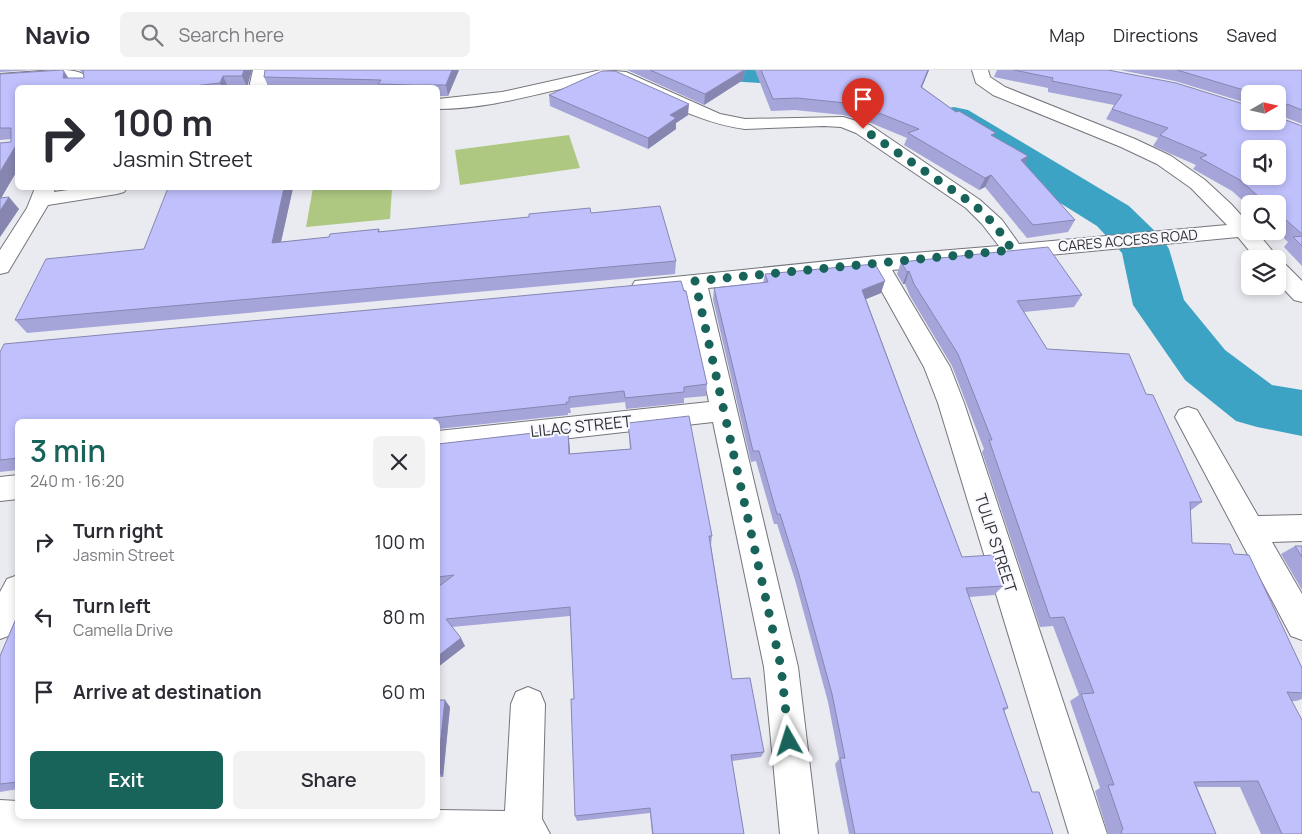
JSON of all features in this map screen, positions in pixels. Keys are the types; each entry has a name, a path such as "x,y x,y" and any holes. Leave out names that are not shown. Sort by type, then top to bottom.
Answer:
{"street":[{"path":"258,85 261,70"},
{"path":"980,70 982,79 998,91 1128,143 1164,160 1198,184 1241,227"},
{"path":"0,79 70,74 82,78 81,85"},
{"path":"440,104 504,98 607,74 620,76 714,118 731,122 843,122 863,129 973,204 993,222 1012,250"},
{"path":"0,267 43,194 93,190"},
{"name":"CARES ACCESS ROAD","path":"621,288 1159,236 1241,230"},
{"path":"1252,240 1261,250"},
{"name":"TULIP STREET","path":"877,263 937,367 952,403 1088,834"},
{"path":"1286,278 1302,294"},
{"path":"695,281 781,667 799,834"},
{"name":"LILAC STREET","path":"440,442 725,410"},
{"path":"1188,417 1302,625"},
{"path":"0,489 15,487"},
{"path":"1249,529 1302,528"},
{"path":"0,624 15,595"},
{"path":"0,819 232,831 526,833 528,704"}],"green space":[{"path":"569,135 580,168 460,185 455,150"},
{"path":"313,190 392,190 390,219 306,227"}],"building":[{"path":"62,70 64,71 63,78 84,78 83,70 244,70 242,76 223,76 220,83 202,85 15,85 15,147 0,172 0,143 11,142 11,128 0,128 0,74"},
{"path":"265,70 452,70 446,85 412,85 378,84 381,80 264,77"},
{"path":"650,70 744,70 705,94"},
{"path":"761,70 928,70 921,87 956,112 959,111 996,133 991,135 1028,156 1021,160 1075,220 1033,225 991,175 985,178 908,133 919,129 874,111 846,103 797,98 773,99"},
{"path":"1014,70 1108,70 1176,83 1241,103 1241,130 1286,130 1286,120 1302,126 1302,234 1286,220 1286,195 1257,195 1246,185 1286,185 1286,140 1241,140 1241,181 1200,158 1207,155 1160,135 1168,128 1112,109 1122,95 1052,81 1053,78"},
{"path":"1177,70 1302,70 1302,110 1287,104 1286,106 1286,85 1241,85 1241,89"},
{"path":"602,71 615,71 689,104 670,115 676,118 648,138 549,95"},
{"path":"167,190 284,190 272,243 329,237 330,234 379,229 378,232 529,217 529,214 590,208 591,213 660,206 676,261 15,320 46,259 144,249"},
{"path":"9,197 0,211 0,198"},
{"path":"1302,236 1302,246 1293,237"},
{"path":"1048,247 1082,295 1017,301 1047,349 1129,354 1146,394 1153,395 1202,502 1190,502 1192,543 1230,544 1234,554 1249,555 1302,668 1302,693 1287,692 1302,720 1302,834 1282,834 1258,781 1194,782 1216,834 1122,834 1121,832 1123,829 1108,785 1114,785 1081,694 1094,693 1064,617 1050,618 989,440 992,440 958,354 914,284 909,271 907,272 901,262"},
{"path":"875,264 885,281 862,290 962,557 993,555 1003,586 966,588 1008,708 1003,708 1032,792 1039,792 1053,834 855,834 840,758 845,758 832,694 780,514 777,514 759,451 753,451 714,288 768,282 765,274"},
{"path":"681,281 684,291 686,291 707,384 684,387 684,392 625,398 624,391 569,397 569,402 566,402 567,404 433,419 15,419 15,458 0,460 0,352 4,344"},
{"path":"689,416 712,536 709,536 732,679 750,678 764,752 731,755 744,834 653,834 650,808 575,816 571,699 574,699 570,607 446,619 461,638 440,654 440,586 454,575 440,577 440,444 568,429 569,454 631,449 628,423"},
{"path":"1295,546 1302,546 1302,557"},
{"path":"15,621 15,782 0,784 0,656"},
{"path":"440,700 445,700 440,747"}],"waterway":[{"path":"728,70 840,77"},
{"path":"954,119 1113,216 1145,249 1159,305 1205,365 1257,405 1302,413"}],"route":[{"path":"789,741 781,667 695,281 1012,250 987,215 863,129"}]}
